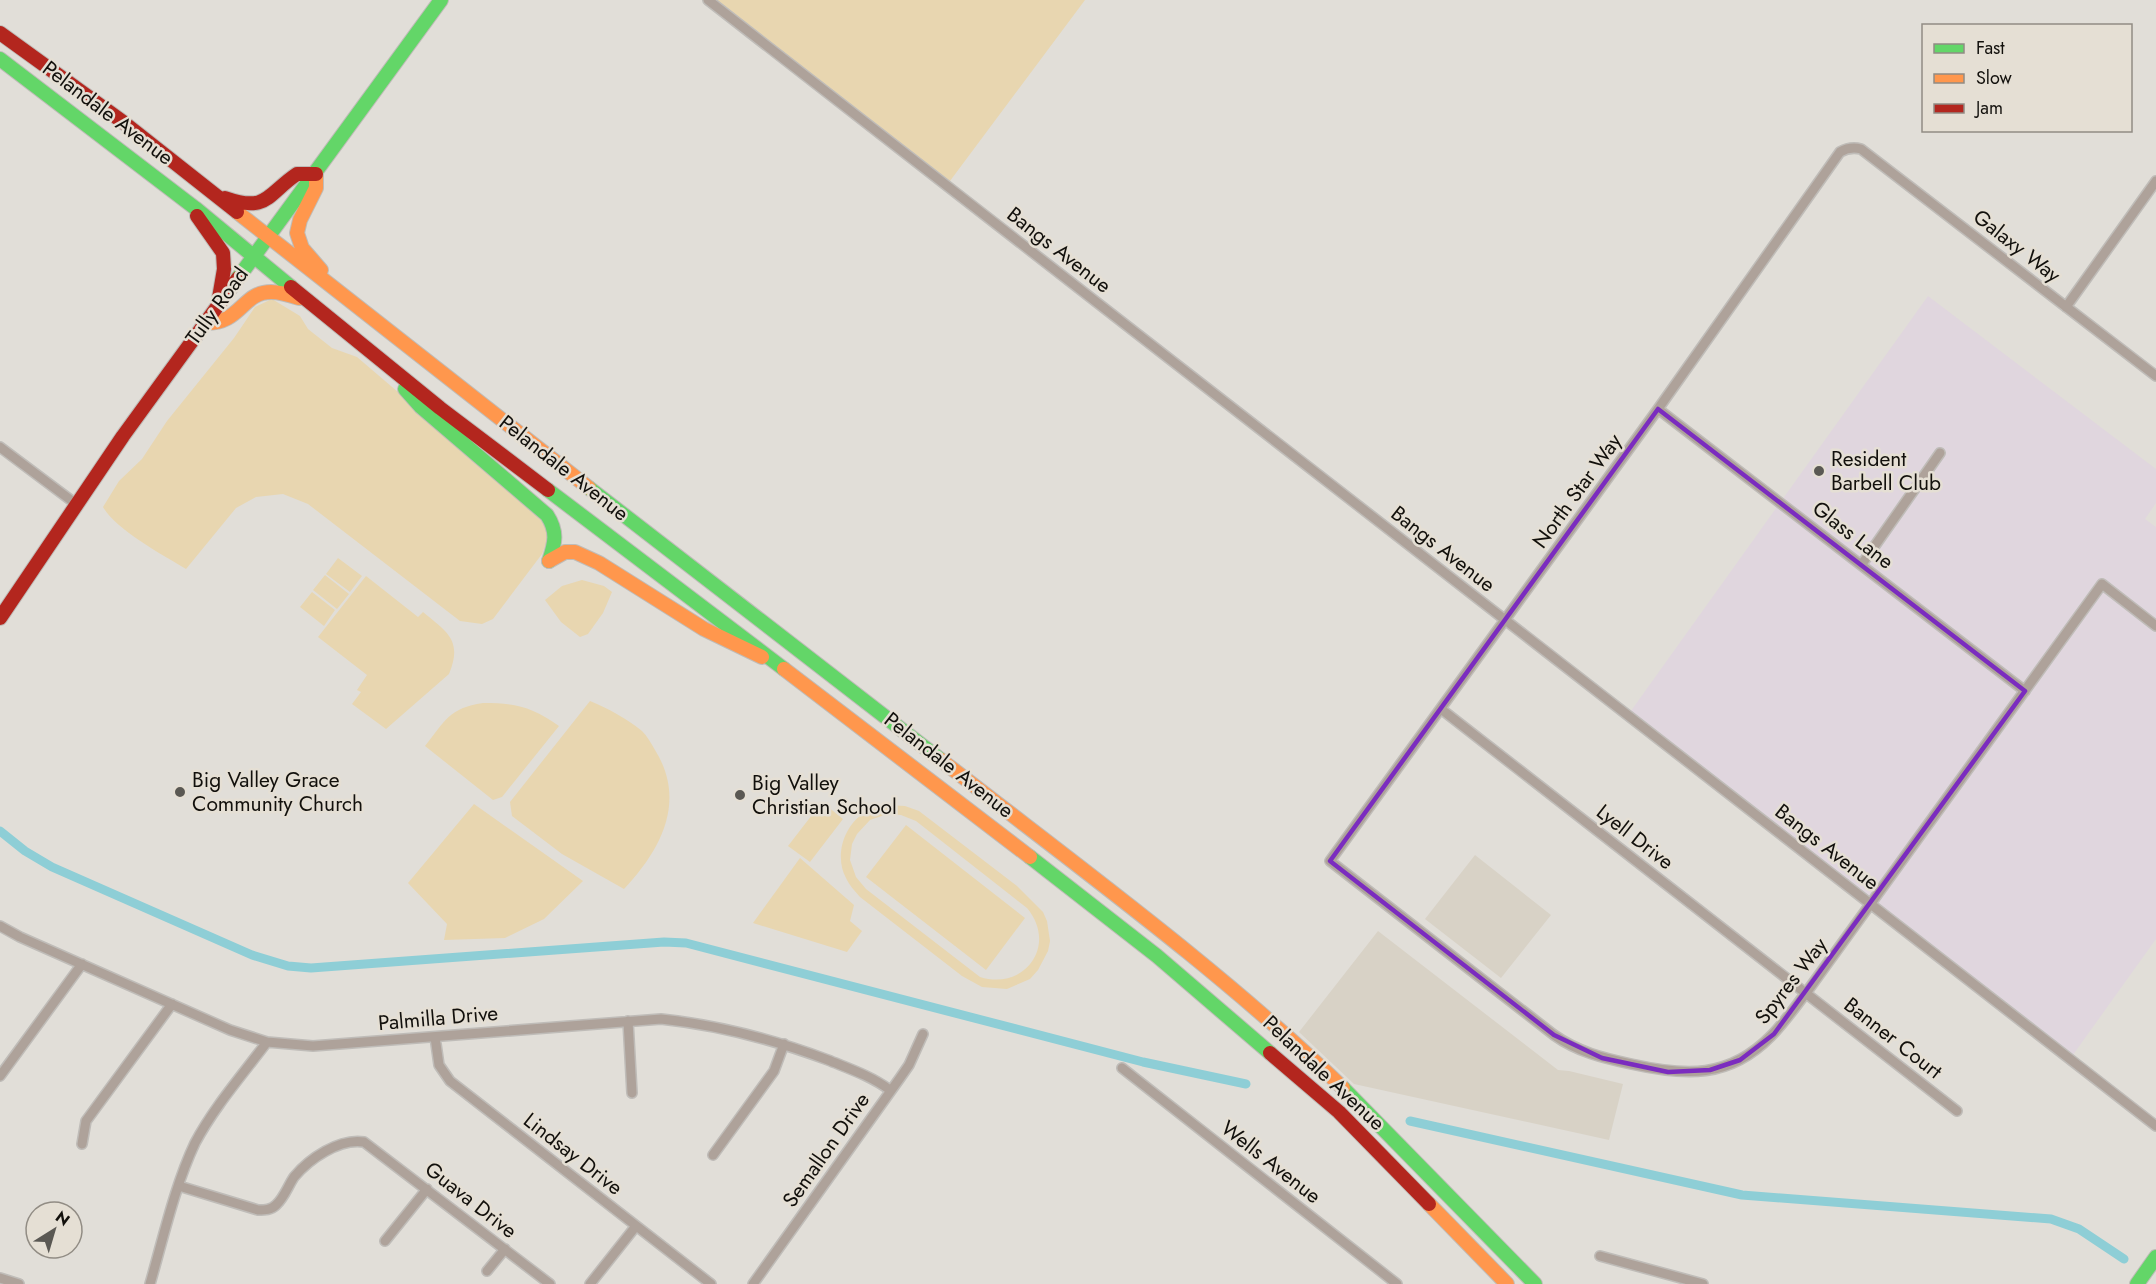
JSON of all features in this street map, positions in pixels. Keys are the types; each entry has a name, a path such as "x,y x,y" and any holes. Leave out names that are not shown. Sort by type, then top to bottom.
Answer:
{"main road":[{"name":"Tully Road","path":"0,618 76,504 252,257 316,174 441,0"},
{"name":"Pelandale Avenue","path":"0,33 123,122 1171,938 1237,993 1352,1096 1535,1284"},
{"name":"Pelandale Avenue","path":"0,59 195,208 379,360 779,664 1141,944 1215,1004 1339,1112 1508,1284"},
{"name":"Pelandale Avenue","path":"214,194 247,204 259,203 268,200 299,173 316,174 316,189 296,233 302,249 322,271 329,284"},
{"name":"Pelandale Avenue","path":"195,208 198,220 221,248 224,259 218,301 205,323 217,325 224,322 265,292 275,292 306,300"},
{"path":"379,360 421,407 547,515 558,535 549,561 565,552 575,552 599,564 704,629 779,664"},
{"path":"2137,1284 2156,1257"}],"street":[{"name":"Bangs Avenue","path":"708,0 2156,1126"},
{"name":"North Star Way","path":"1330,861 1658,409 1840,152 1855,147"},
{"name":"Galaxy Way","path":"1855,147 1898,177 2156,376"},
{"path":"2066,307 2156,181"},
{"name":"Glass Lane","path":"1658,409 2025,691"},
{"path":"0,447 76,504"},
{"path":"1862,564 1940,453"},
{"name":"Spyres Way","path":"1330,861 1554,1035 1572,1046 1591,1055 1679,1073 1721,1068 1749,1054 1766,1041 1806,993 1872,905 2102,584 2156,626"},
{"name":"Lyell Drive","path":"1441,709 1806,993"},
{"name":"Palmilla Drive","path":"0,926 230,1030 267,1041 313,1046 661,1019 784,1044 864,1073 890,1090"},
{"path":"0,1076 82,964"},
{"name":"Banner Court","path":"1806,993 1957,1111"},
{"path":"82,1144 86,1121 172,1004"},
{"path":"628,1021 632,1093"},
{"name":"Semallon Drive","path":"753,1284 909,1065 923,1034"},
{"name":"Lindsay Drive","path":"435,1037 439,1065 450,1081 711,1284"},
{"path":"150,1284 186,1164 204,1128 267,1041"},
{"path":"713,1155 774,1071 784,1044"},
{"name":"Wells Avenue","path":"1122,1068 1397,1284"},
{"name":"Guava Drive","path":"179,1186 258,1210 271,1209 279,1202 295,1176 315,1158 338,1146 359,1141 370,1145 550,1284"},
{"path":"385,1241 427,1189"},
{"path":"590,1284 636,1226"},
{"path":"487,1271 505,1249"},
{"path":"1600,1256 1703,1284"},
{"path":"0,1278 19,1284"}],"highlighted area":[{"path":"1658,409 2025,691 1774,1034 1740,1060 1710,1070 1668,1072 1602,1058 1554,1035 1330,861"}],"shaded area":[{"path":"705,0 1085,0 947,185"},
{"path":"1928,296 2156,469 2156,503 2145,519 2156,527 2156,939 2070,1059 1628,715"},
{"path":"272,299 300,316 308,329 332,348 357,357 542,515 550,533 542,554 493,619 482,624 460,621 308,504 283,494 256,497 236,508 186,569 128,533 103,507 119,481 142,459 167,421 234,338 255,307"},
{"path":"338,558 362,576 350,592 326,574"},
{"path":"325,575 349,594 337,609 313,590"},
{"path":"366,576 418,617 423,612 445,631 453,645 453,662 449,674 386,729 352,704 361,692 357,690 367,675 318,637"},
{"path":"582,580 604,586 612,592 603,613 588,634 580,637 561,622 545,600 562,586"},
{"path":"312,592 335,610 324,626 300,607"},
{"path":"590,701 624,718 644,733 664,769 669,788 669,806 659,841 649,858 624,889 562,854 512,816 510,802"},
{"path":"483,703 523,707 559,726 502,797 493,800 425,746 455,712"},
{"path":"822,802 843,819 810,862 788,846"},
{"path":"474,804 583,881 544,919 505,938 444,940 447,924 408,883"},
{"path":"888,805 905,806 919,811 1017,886 1043,912 1050,941 1048,951 1038,970 1030,979 1007,989 982,987 962,976 854,890 847,881 843,869 841,851 843,841 858,817","holes":["887,814 901,815 916,821 1027,908 1036,922 1039,936 1038,950 1032,962 1023,971 1011,977 996,980 980,977 866,889 856,877 850,860 852,844 857,834 870,820"]},
{"path":"906,825 1025,918 986,970 866,877"},
{"path":"1475,855 1551,915 1501,978 1425,919"},
{"path":"800,858 854,905 850,921 862,931 847,952 753,923"},
{"path":"1378,931 1558,1070 1623,1084 1609,1140 1354,1084 1299,1032"}],"waterway":[{"path":"0,831 25,851 52,867 252,955 288,966 311,968 664,942 686,943 1143,1062 1246,1084"},
{"path":"1410,1121 1742,1195 2051,1219 2079,1229 2124,1259"}],"traffic: fast":[{"path":"238,278 441,0"},
{"path":"0,59 195,208 291,287"},
{"path":"405,389 421,407 547,515 554,532 553,549 549,561"},
{"path":"589,488 941,760"},
{"path":"548,490 784,669"},
{"path":"1030,857 1157,956 1270,1053"},
{"path":"1343,1088 1535,1284"},
{"path":"2137,1284 2156,1257"}],"traffic: slow":[{"path":"316,174 316,188 300,220 297,233 302,248 321,270"},
{"path":"237,212 589,488"},
{"path":"205,323 226,319 261,293 271,292 299,298"},
{"path":"549,561 565,552 575,552 599,563 704,629 762,657"},
{"path":"784,669 1030,857"},
{"path":"941,760 1197,959 1343,1088"},
{"path":"1429,1204 1507,1284"}],"traffic: jam":[{"path":"0,33 123,122 237,212"},
{"path":"225,198 239,202 259,202 297,174 316,174"},
{"path":"197,216 223,253 224,269 219,298"},
{"path":"0,618 123,436 238,278"},
{"path":"291,287 440,408 548,490"},
{"path":"1270,1053 1339,1112 1429,1204"}],"place":[{"name":"Resident Barbell Club","path":"1819,471"},
{"name":"Big Valley Grace Community Church","path":"180,792"},
{"name":"Big Valley Christian School","path":"740,795"}]}
